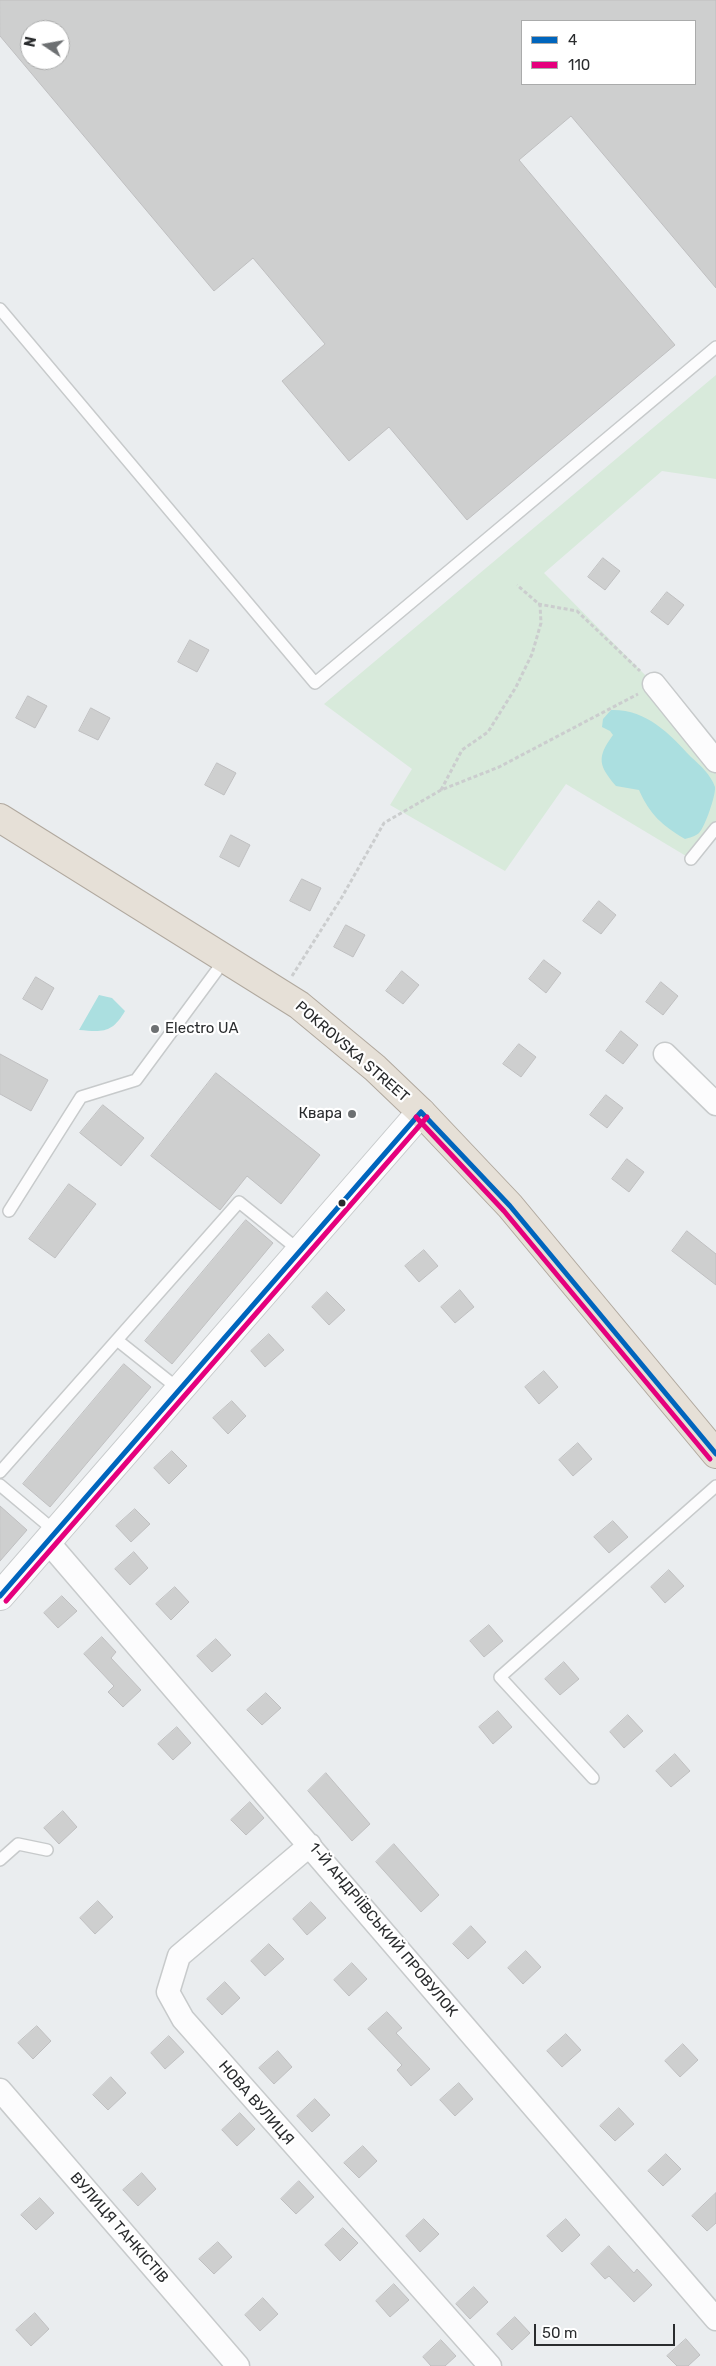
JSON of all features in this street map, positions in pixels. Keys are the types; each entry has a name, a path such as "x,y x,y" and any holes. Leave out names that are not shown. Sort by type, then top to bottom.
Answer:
{"highway":[{"name":"POKROVSKA STREET","path":"0,818 299,1005 375,1068 421,1112 510,1206 716,1454"}],"street":[{"path":"654,684 716,762"},
{"path":"665,1054 716,1104"},
{"path":"0,1596 421,1112"},
{"name":"1-Й АНДРІЇВСЬКИЙ ПРОВУЛОК","path":"52,1537 310,1845 716,2320"},
{"name":"НОВА ВУЛИЦЯ","path":"310,1845 179,1956 168,1992 182,2019 490,2366"},
{"name":"ВУЛИЦЯ ТАНКІСТІВ","path":"0,2090 238,2366"}],"lane":[{"path":"0,309 315,682 716,347"},
{"path":"691,859 716,828"},
{"path":"9,1211 81,1097 136,1080 226,958"},
{"path":"0,1472 239,1202 301,1252"},
{"path":"117,1340 180,1390"},
{"path":"0,1485 52,1537"},
{"path":"593,1778 500,1677 716,1486"},
{"path":"0,1860 18,1844 47,1850"}],"path":[{"path":"280,993 342,897 384,823 441,790 499,767 534,750 654,684 577,611 538,604 518,585"},
{"path":"441,790 462,750 488,732 516,687 532,654 541,623 538,604"}],"green space":[{"path":"716,375 716,479 662,471 544,573 654,684 716,761 716,828 691,859 566,784 505,871 390,805 412,769 324,704"}],"water":[{"path":"611,710 635,714 656,724 674,739 708,774 715,787 715,791 707,818 698,834 685,839 677,834 652,813 639,790 616,786 606,773 603,767 602,756 613,735 602,727 603,719"},
{"path":"99,995 112,998 125,1011 116,1024 106,1030 79,1030"}],"building":[{"path":"0,0 716,0 716,288 571,116 519,160 675,345 467,520 389,427 349,461 282,381 325,344 253,258 214,291 29,70 70,70 70,20 20,20 20,60 0,36"},
{"path":"603,558 620,571 605,590 588,577"},
{"path":"667,592 684,605 668,625 651,612"},
{"path":"190,640 209,650 197,672 178,662"},
{"path":"28,696 47,706 35,728 16,718"},
{"path":"91,708 110,718 98,740 79,731"},
{"path":"217,763 236,773 224,795 205,785"},
{"path":"231,835 250,845 239,867 220,857"},
{"path":"302,879 321,888 310,911 290,901"},
{"path":"599,901 616,915 601,934 583,921"},
{"path":"346,925 365,935 353,957 334,947"},
{"path":"544,960 561,973 546,993 529,979"},
{"path":"402,971 419,985 403,1004 386,991"},
{"path":"36,977 54,988 42,1010 23,999"},
{"path":"661,982 678,996 663,1015 646,1002"},
{"path":"621,1031 638,1045 623,1064 606,1051"},
{"path":"519,1044 536,1057 521,1077 503,1064"},
{"path":"0,1054 48,1080 31,1111 0,1094"},
{"path":"216,1073 320,1155 281,1204 247,1176 220,1210 151,1156"},
{"path":"606,1095 623,1108 607,1128 590,1115"},
{"path":"103,1105 144,1138 121,1166 80,1133"},
{"path":"627,1159 644,1172 629,1192 612,1179"},
{"path":"69,1184 96,1204 55,1258 29,1239"},
{"path":"246,1220 273,1243 172,1364 145,1341"},
{"path":"687,1231 716,1254 716,1285 672,1251"},
{"path":"424,1250 438,1266 419,1282 405,1266"},
{"path":"460,1290 474,1307 455,1323 441,1307"},
{"path":"327,1292 345,1310 329,1325 312,1307"},
{"path":"269,1334 284,1350 265,1367 251,1351"},
{"path":"124,1364 151,1387 50,1507 23,1484"},
{"path":"544,1371 558,1387 539,1404 525,1387"},
{"path":"232,1401 246,1416 228,1434 213,1418"},
{"path":"578,1443 592,1459 573,1476 559,1460"},
{"path":"172,1451 187,1466 169,1484 154,1468"},
{"path":"0,1506 27,1530 0,1561"},
{"path":"135,1509 150,1524 131,1542 116,1526"},
{"path":"613,1521 628,1537 609,1553 594,1537"},
{"path":"134,1552 148,1568 130,1585 115,1569"},
{"path":"669,1570 684,1586 665,1603 651,1587"},
{"path":"175,1587 189,1602 171,1620 156,1604"},
{"path":"62,1596 77,1611 58,1628 44,1613"},
{"path":"489,1625 503,1641 484,1657 470,1641"},
{"path":"102,1637 116,1652 111,1658 141,1690 123,1707 108,1692 114,1686 84,1654"},
{"path":"216,1639 231,1655 212,1672 197,1656"},
{"path":"564,1662 579,1679 560,1695 545,1679"},
{"path":"266,1693 281,1708 262,1725 247,1710"},
{"path":"498,1711 512,1727 493,1744 479,1727"},
{"path":"628,1715 643,1731 624,1748 610,1732"},
{"path":"177,1727 191,1743 173,1760 158,1744"},
{"path":"675,1754 690,1771 671,1787 656,1771"},
{"path":"326,1773 370,1824 352,1841 308,1791"},
{"path":"250,1802 264,1818 246,1835 231,1820"},
{"path":"63,1811 77,1827 59,1844 44,1828"},
{"path":"394,1844 439,1895 421,1912 376,1862"},
{"path":"98,1901 113,1917 95,1934 80,1918"},
{"path":"311,1902 326,1918 307,1935 293,1919"},
{"path":"471,1926 486,1942 468,1959 453,1944"},
{"path":"269,1944 284,1959 265,1976 251,1961"},
{"path":"526,1951 541,1967 523,1984 508,1968"},
{"path":"352,1963 367,1979 349,1996 334,1980"},
{"path":"225,1982 240,1998 222,2015 207,1999"},
{"path":"387,2012 402,2028 396,2033 430,2069 411,2086 397,2070 402,2065 368,2029"},
{"path":"37,2026 51,2041 33,2059 18,2043"},
{"path":"566,2034 581,2050 562,2067 547,2051"},
{"path":"169,2036 184,2052 165,2069 151,2053"},
{"path":"683,2044 698,2060 680,2077 665,2061"},
{"path":"278,2051 292,2067 274,2084 259,2068"},
{"path":"111,2077 126,2093 108,2110 93,2095"},
{"path":"459,2083 473,2099 455,2116 440,2100"},
{"path":"315,2099 330,2115 312,2132 297,2116"},
{"path":"619,2108 634,2124 615,2141 600,2126"},
{"path":"240,2113 255,2129 237,2146 222,2130"},
{"path":"363,2146 377,2161 359,2178 344,2163"},
{"path":"666,2154 681,2169 663,2186 648,2171"},
{"path":"142,2173 156,2189 138,2206 123,2190"},
{"path":"299,2181 314,2197 296,2214 281,2199"},
{"path":"716,2193 716,2223 707,2231 692,2216"},
{"path":"40,2198 54,2213 36,2230 21,2215"},
{"path":"424,2219 439,2234 420,2252 406,2236"},
{"path":"566,2219 580,2235 562,2252 547,2236"},
{"path":"343,2228 358,2243 340,2261 325,2245"},
{"path":"218,2242 232,2257 214,2274 199,2259"},
{"path":"609,2246 634,2273 637,2269 652,2285 634,2302 609,2276 605,2279 591,2264"},
{"path":"394,2284 409,2300 390,2317 376,2301"},
{"path":"474,2287 488,2302 470,2319 456,2304"},
{"path":"263,2298 278,2314 260,2331 245,2315"},
{"path":"35,2313 49,2329 31,2346 16,2330"},
{"path":"515,2317 530,2333 512,2350 497,2334"},
{"path":"686,2339 700,2355 688,2366 677,2366 667,2356"},
{"path":"441,2340 456,2356 445,2366 431,2366 423,2357"}],"transit line":[{"name":"4","path":"421,1112 510,1206 716,1454"},
{"name":"4","path":"0,1596 421,1112"},
{"name":"110","path":"416,1117 504,1211 710,1459"},
{"name":"110","path":"6,1601 427,1117"}],"place":[{"name":"Electro UA","path":"155,1029"},
{"name":"Квара","path":"352,1114"}]}
